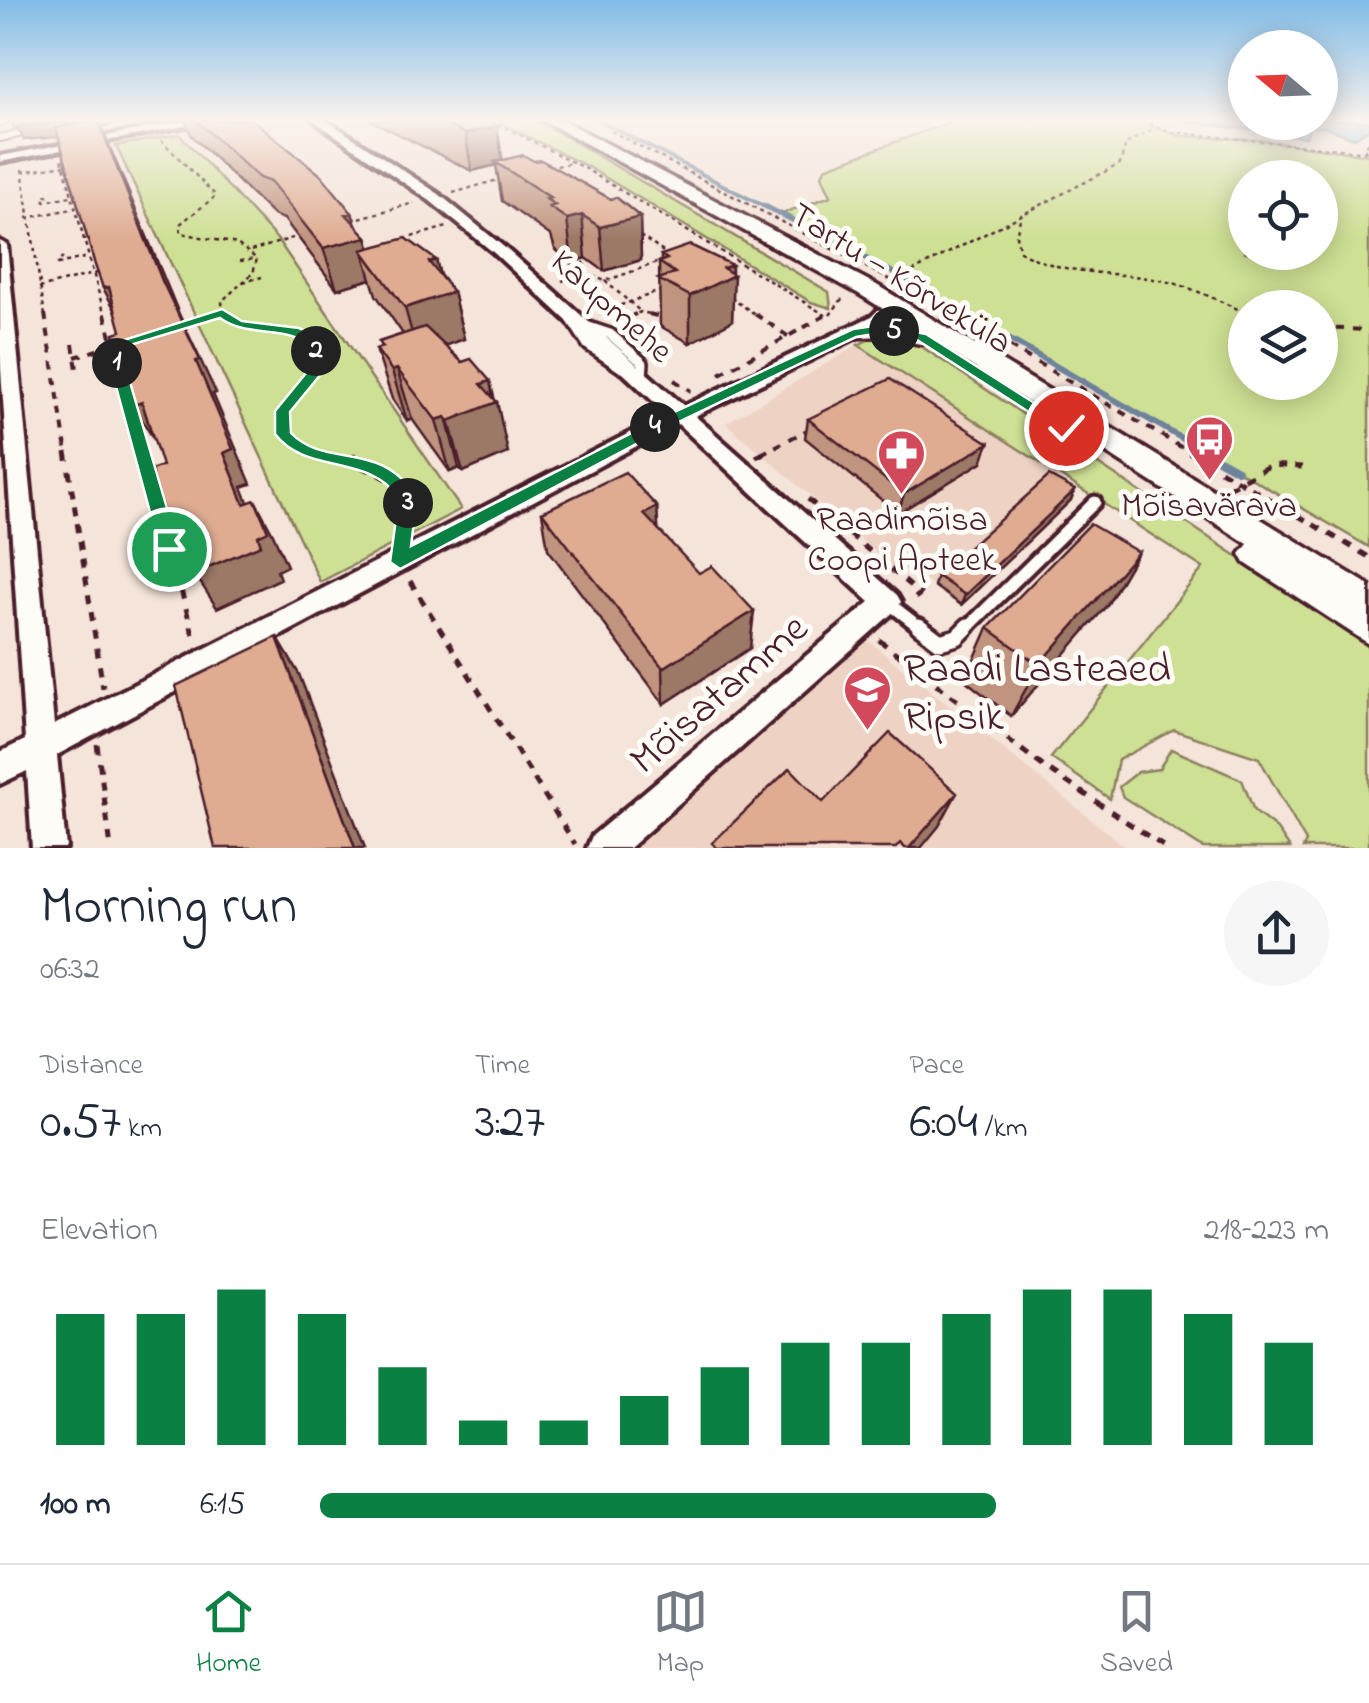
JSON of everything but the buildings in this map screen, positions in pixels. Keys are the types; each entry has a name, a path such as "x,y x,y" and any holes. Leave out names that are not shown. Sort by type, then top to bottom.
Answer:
{"main road":[{"name":"Tartu — Kõrveküla","path":"624,160 745,224 1084,422 1369,603"},
{"name":"Tartu — Kõrveküla","path":"891,310 921,337 1369,628"},
{"path":"853,333 880,329 921,337"}],"street":[{"name":"Kaupmehe","path":"377,160 434,198 584,325 888,602"},
{"path":"0,245 49,848"},
{"path":"0,769 100,709 400,562 675,408 709,400 853,333 891,310"},
{"path":"709,400 847,321 891,310"},
{"name":"Mõisatamme","path":"604,848 888,602"}],"lane":[{"path":"566,310 572,329 605,360 643,378"},
{"path":"1084,422 1145,449 1218,494 1284,536 1369,603"},
{"path":"888,602 940,642 957,638 1095,502"}],"path":[{"path":"20,160 100,709 111,848"},
{"path":"62,160 198,650"},
{"path":"180,160 216,196 180,224 181,234 251,251 306,234"},
{"path":"568,160 830,315 675,408"},
{"path":"665,160 896,280 1369,557"},
{"path":"896,280 1020,219 1120,164 1121,160"},
{"path":"542,170 573,162"},
{"path":"22,172 71,164"},
{"path":"342,224 508,178"},
{"path":"402,191 458,236"},
{"path":"49,195 44,196 47,203 72,196"},
{"path":"27,218 84,206"},
{"path":"1020,219 1016,236 1020,252 1039,264 1086,277 1138,276 1169,282 1228,305"},
{"path":"404,239 447,227"},
{"path":"604,281 672,257 640,236"},
{"path":"222,313 222,301 253,272 256,259 251,251"},
{"path":"58,264 63,257"},
{"path":"58,264 88,257"},
{"path":"240,261 256,259"},
{"path":"584,260 585,273"},
{"path":"58,264 61,270"},
{"path":"38,288 101,272"},
{"path":"558,282 585,273 604,281 641,312"},
{"path":"242,282 262,278"},
{"path":"613,308 666,289"},
{"path":"730,297 790,338"},
{"path":"609,324 641,312 670,319"},
{"path":"167,329 222,313"},
{"path":"222,313 238,325 299,332 313,340 314,374 282,411 283,434 297,449 370,465 394,478 408,498 400,562 436,629 578,848"},
{"path":"1338,329 1369,330"},
{"path":"75,357 130,340"},
{"path":"73,344 77,369"},
{"path":"736,467 821,422"},
{"path":"346,460 362,453"},
{"path":"1218,494 1270,465 1302,467"},
{"path":"860,626 1044,767 1166,848"}],"shaded area":[{"path":"858,345 1061,475 934,586 910,567 900,573 726,423"},
{"name":"Raadi Lasteaed Ripsik","path":"862,636 1127,848 626,848"}],"green space":[{"path":"122,160 203,160 277,239 461,509 320,582"},
{"path":"573,160 604,160 829,292 831,308 811,302"},
{"path":"848,160 1369,160 1369,547 1028,348 783,213 831,196 822,176 825,168"},
{"path":"878,335 916,343 1369,644 1369,848 1303,848 1306,842 1259,758 1174,730 1118,760 1110,799 1051,758 1203,568 858,345"},
{"path":"1171,749 1242,780 1254,811 1277,829 1290,848 1203,848 1123,797 1119,787 1138,772 1159,769"}],"waterway":[{"path":"674,160 767,208"},
{"path":"763,205 892,272"},
{"path":"908,281 970,316"},
{"path":"965,314 1209,454"},
{"path":"1205,452 1237,470"}],"place":[{"name":"Mõisavärava","path":"1209,482"},
{"name":"Raadimõisa Coopi Apteek","path":"902,496"},
{"name":"Raadi Lasteaed Ripsik","path":"868,732"}],"route":[{"path":"169,549 112,346 222,313 238,325 299,332 313,340 317,354 314,374 282,411 283,434 297,449 370,465 394,478 408,498 400,562 664,422 853,333 880,329 921,337 1066,428"}]}
